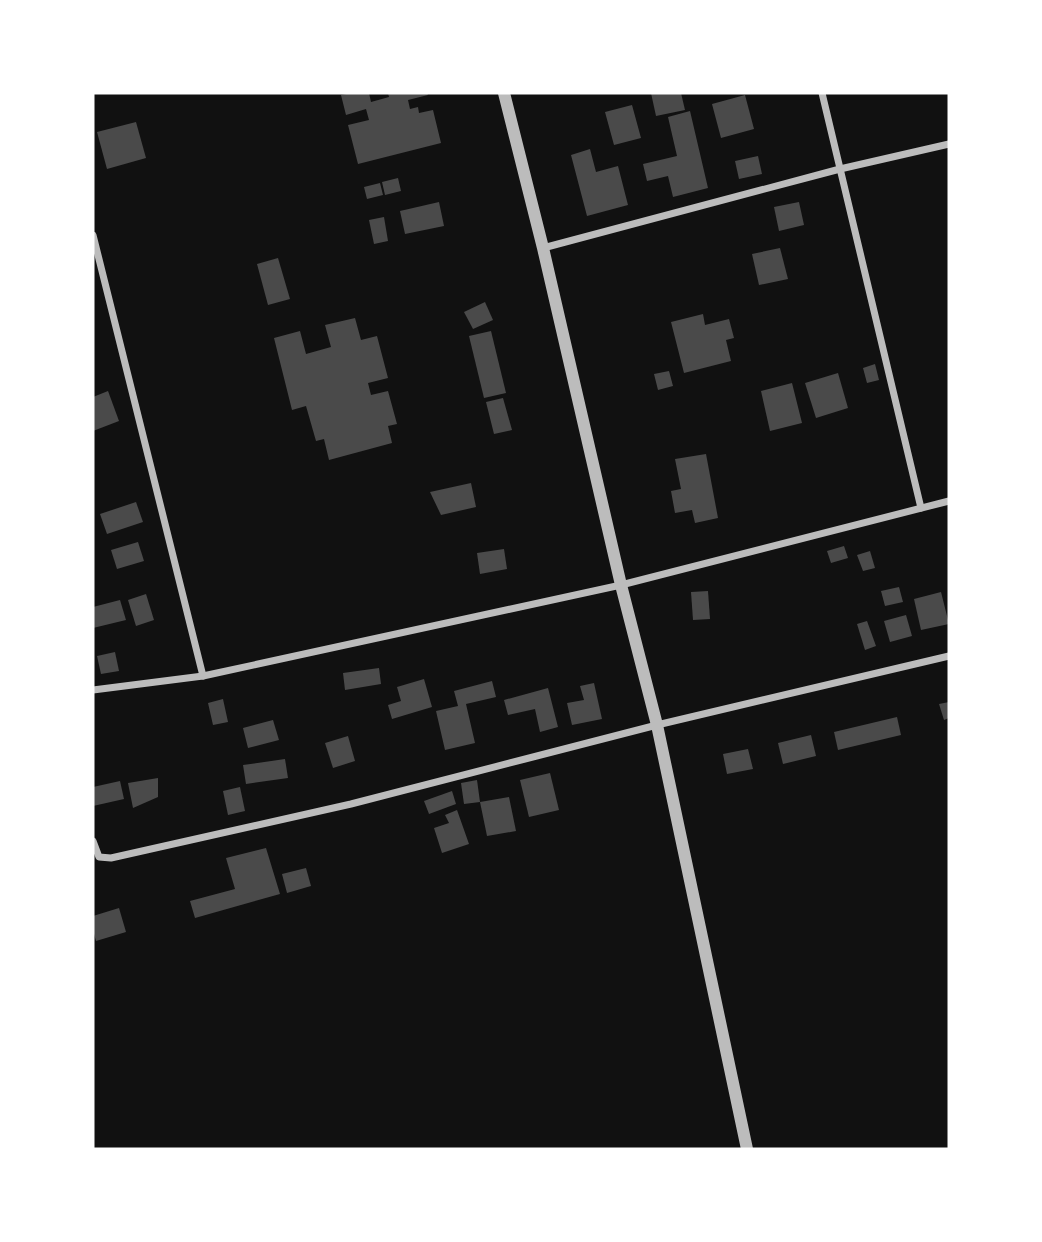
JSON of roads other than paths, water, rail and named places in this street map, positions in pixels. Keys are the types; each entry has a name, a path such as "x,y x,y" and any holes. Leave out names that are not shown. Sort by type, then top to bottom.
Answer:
{"street":[{"path":"505,93 621,585 657,725 747,1149"},
{"path":"822,93 921,508"},
{"path":"543,248 840,169 949,144"},
{"path":"93,235 203,676"},
{"path":"93,690 203,676 621,585 949,501"},
{"path":"93,841 99,857 111,859 351,804 657,725 949,656"}]}
